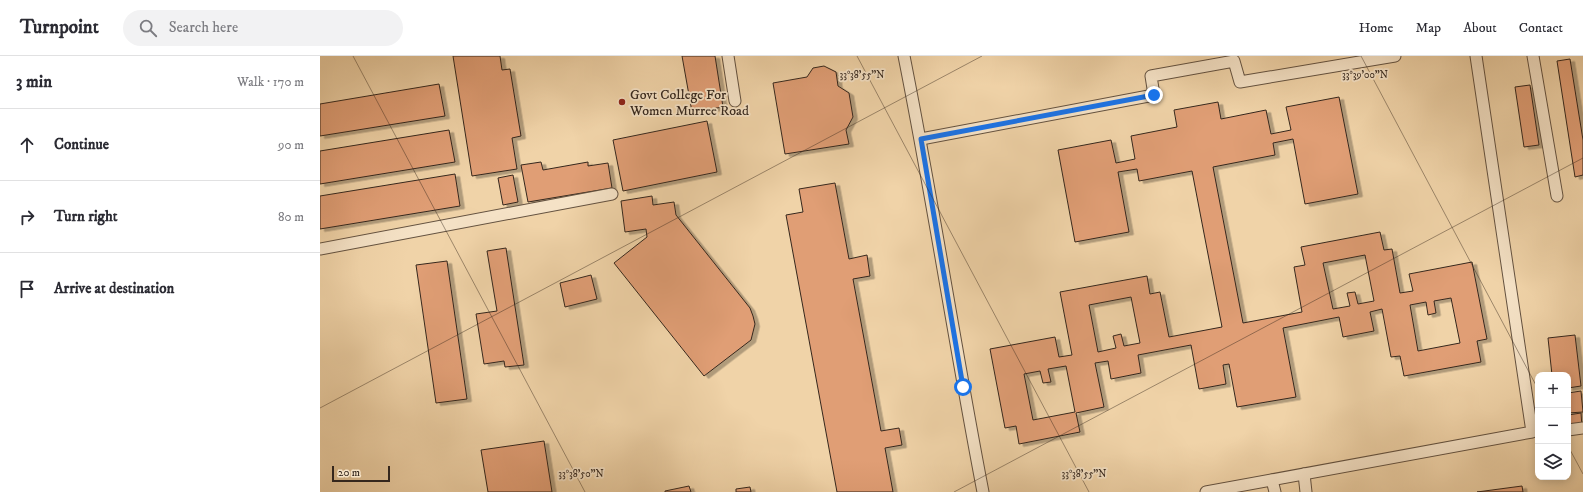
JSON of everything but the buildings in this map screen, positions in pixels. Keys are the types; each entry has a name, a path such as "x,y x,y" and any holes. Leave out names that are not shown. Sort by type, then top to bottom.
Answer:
{"lane":[{"path":"728,56 735,102"},
{"path":"904,56 921,139 963,387 983,492"},
{"path":"921,139 1154,95 1151,76 1234,61 1240,82 1395,56"},
{"path":"1206,492 1535,432 1478,56"},
{"path":"1533,56 1557,196"},
{"path":"320,249 612,194"},
{"path":"1571,430 1583,428"},
{"path":"1304,474 1306,492"},
{"path":"1272,480 1274,492"}],"place":[{"name":"Govt College For Women Murree Road","path":"622,102"}],"route":[{"path":"963,387 921,139 1154,95"}]}
